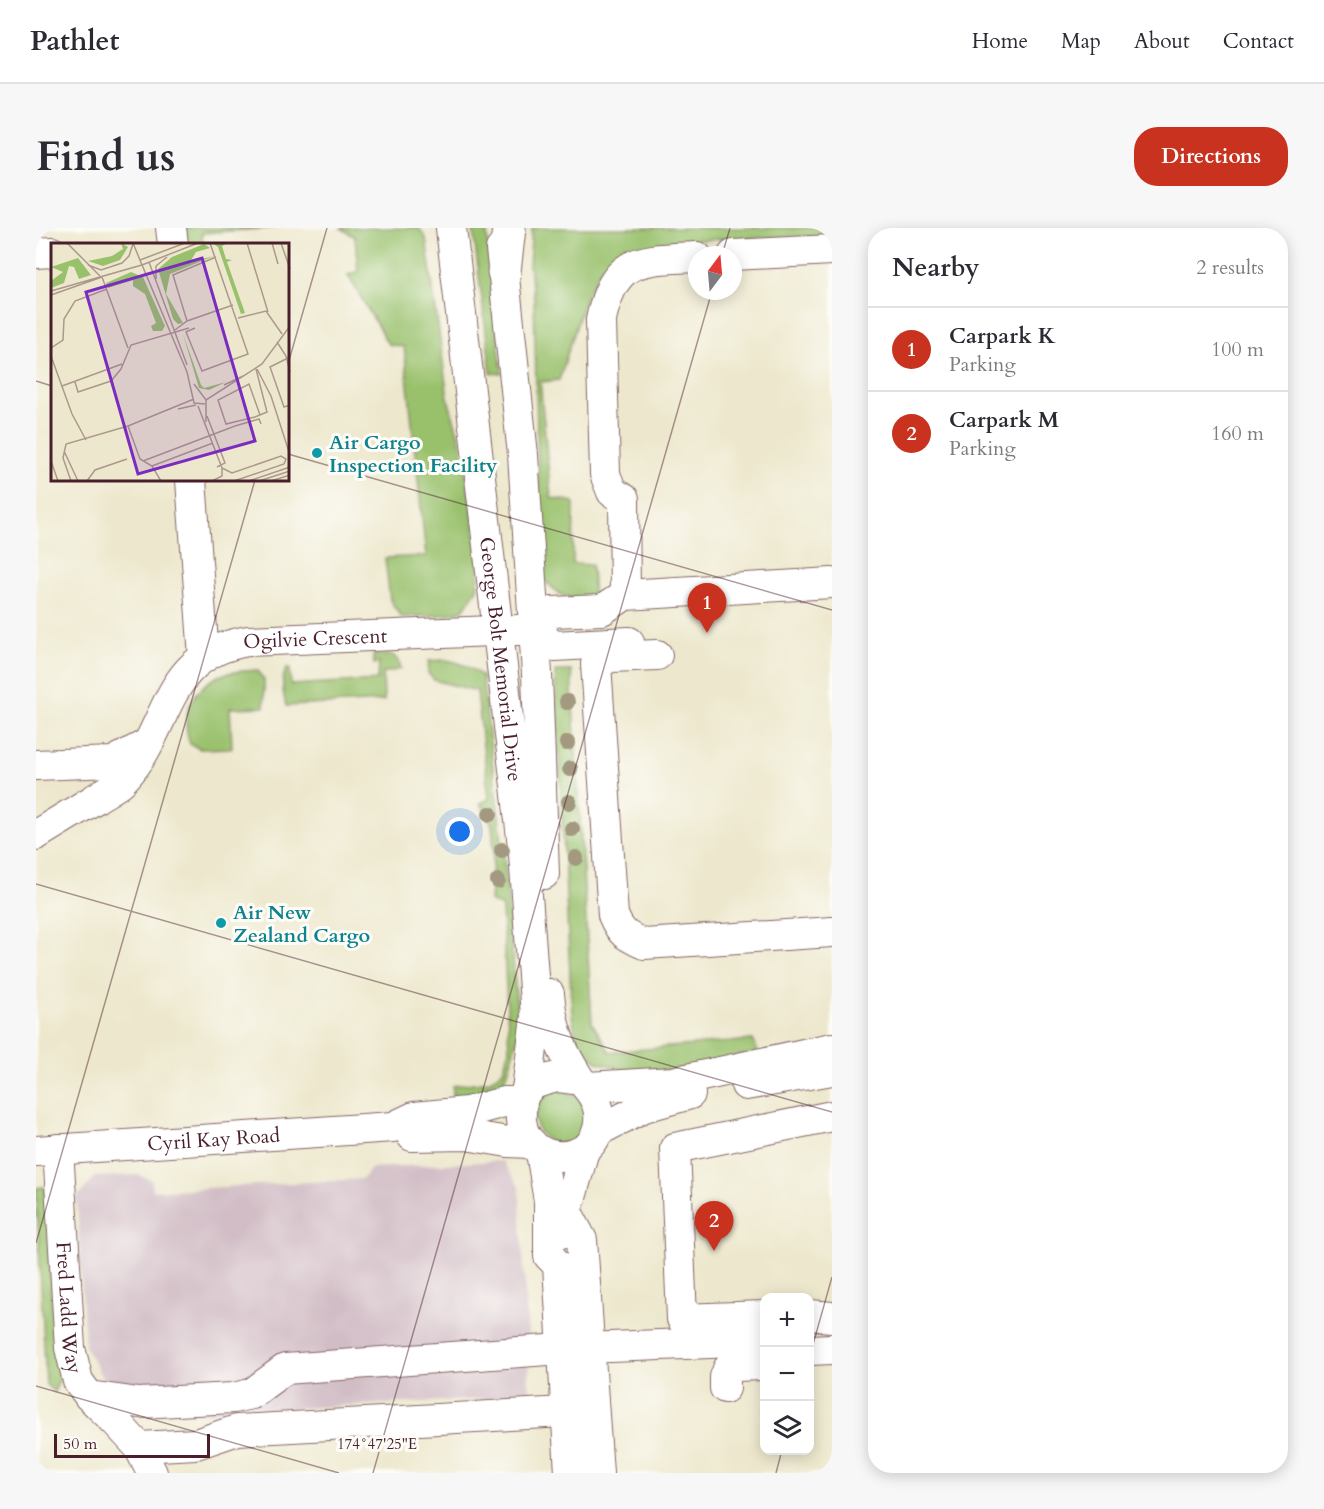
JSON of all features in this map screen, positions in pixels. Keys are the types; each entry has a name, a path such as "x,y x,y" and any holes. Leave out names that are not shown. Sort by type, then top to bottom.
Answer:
{"main road":[{"path":"504,273 509,228"}],"street":[{"path":"171,228 173,243"},
{"path":"430,228 435,235 461,304"},
{"name":"George Bolt Memorial Drive","path":"451,228 530,917 536,1016 524,1096"},
{"name":"George Bolt Memorial Drive","path":"499,228 522,455 537,674 551,1010 554,1029 568,1060 584,1084"},
{"path":"742,255 832,250"},
{"path":"36,253 51,252"},
{"path":"625,595 624,499 612,492 605,474 601,320 610,288 618,277 633,264 654,259 688,257"},
{"path":"191,482 204,657"},
{"path":"832,583 625,595 602,610 552,612 533,630 554,646 656,648 611,657 596,664 613,915 622,932 644,944 832,932"},
{"name":"Ogilvie Crescent","path":"36,835 121,782 150,742 166,704 189,669 204,657 228,644 248,641 533,630"},
{"path":"36,765 113,762 150,742"},
{"path":"832,1048 680,1081 584,1084 557,1077 536,1083 524,1096 520,1123 523,1132 536,1148 552,1156 562,1156 644,1107 663,1100 832,1070"},
{"path":"558,1264 566,1256 567,1212 591,1140 598,1106 594,1096 584,1084"},
{"name":"Cyril Kay Road","path":"47,1150 393,1127 414,1117 467,1112 524,1096"},
{"path":"754,1341 682,1318 675,1148 832,1116"},
{"name":"Cyril Kay Road","path":"393,1127 412,1136 466,1135 536,1148"},
{"path":"536,1148 549,1201 549,1256 558,1264 583,1348 565,1412 570,1473"},
{"name":"Fred Ladd Way","path":"47,1150 70,1348 78,1381 89,1396 116,1422 145,1460"},
{"path":"567,1212 582,1240 583,1348 597,1462"},
{"path":"814,1315 832,1317"},
{"path":"89,1396 139,1403 233,1398 251,1394 285,1369 583,1348 754,1341"},
{"path":"725,1388 724,1377 728,1369 735,1366 754,1341"},
{"path":"145,1460 237,1430 565,1412"}],"shaded area":[{"path":"502,1161 519,1187 528,1337 529,1397 193,1413 103,1379 85,1346 77,1198 95,1177 139,1175 152,1180 153,1191 363,1179 371,1168"}],"green space":[{"path":"182,228 273,228 202,233 203,243 185,243"},
{"path":"341,228 419,228 426,238 448,399 462,447 480,564 477,589 463,610 444,615 401,617 390,600 385,558 426,556 404,347 388,344 348,275 358,271 355,237"},
{"path":"473,228 486,228 502,374 491,373"},
{"path":"532,228 832,228 832,235 698,240 632,249 602,267 586,296 559,380 540,382 551,498 574,502 573,564 592,565 594,603 561,595 545,581 540,560 534,298 529,266"},
{"path":"373,655 393,655 401,669 383,673 384,701 286,706 283,682 287,668 290,668 291,685 378,680 379,663 374,664"},
{"path":"446,660 465,665 482,676 506,876 519,1031 510,1066 503,1082 495,1091 474,1096 453,1096 453,1086 489,1081 503,1070 509,1049 502,907 490,901 494,851 492,824 480,803 489,799 477,691 434,680 428,673 429,661"},
{"path":"258,670 264,680 264,707 230,708 232,748 200,749 190,744 186,724 187,714 194,697 200,690 221,675"},
{"path":"555,671 571,671 592,1023 610,1052 753,1040 758,1052 674,1070 633,1072 597,1062 576,1039 572,1015"},
{"path":"559,1090 576,1095 587,1109 582,1134 566,1143 554,1142 545,1138 535,1121 540,1102 547,1095"},
{"path":"45,1187 54,1343 61,1376 54,1392 46,1385 36,1188"}],"place":[{"name":"Air Cargo Inspection Facility","path":"317,453"},
{"name":"Carpark K","path":"707,633"},
{"name":"Air New Zealand Cargo","path":"221,923"},
{"name":"Carpark M","path":"714,1251"}]}
